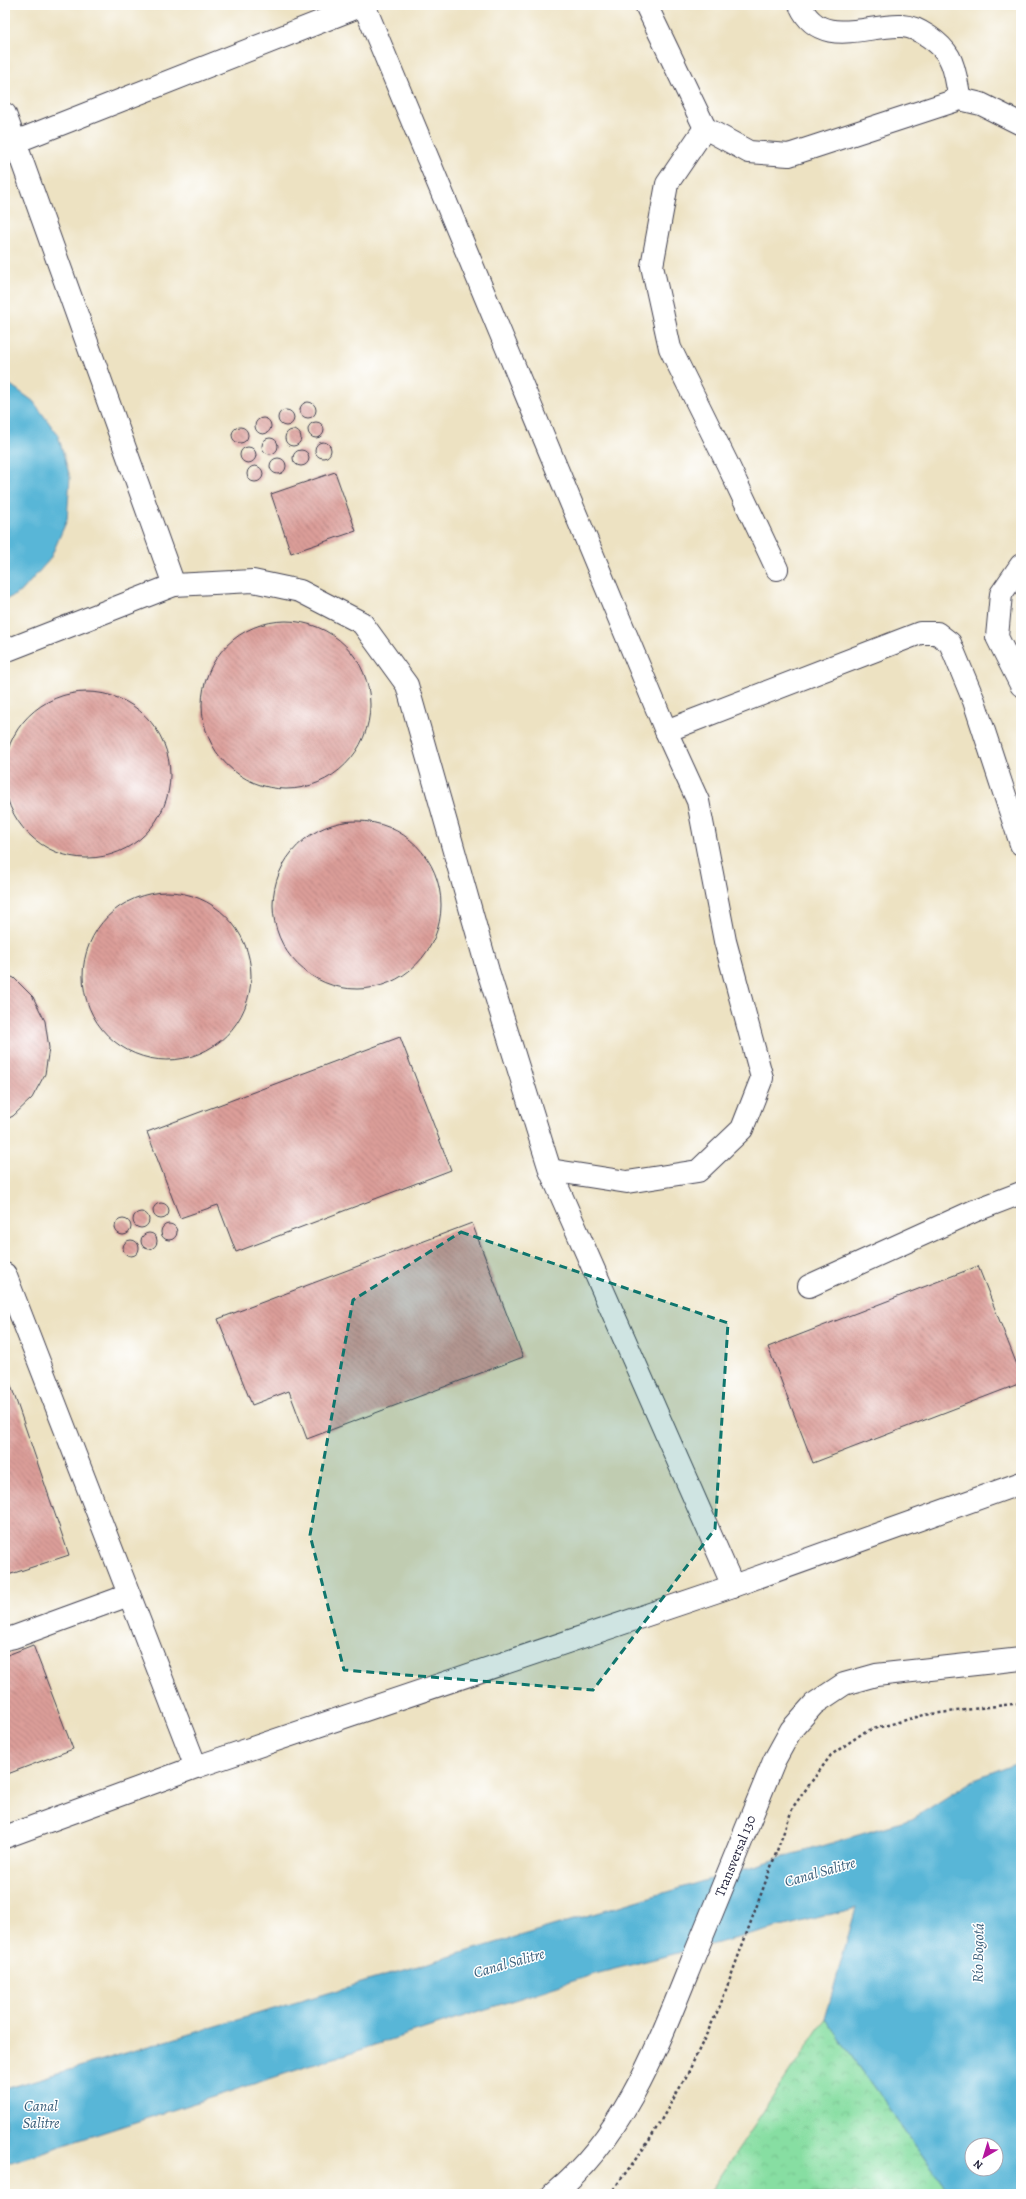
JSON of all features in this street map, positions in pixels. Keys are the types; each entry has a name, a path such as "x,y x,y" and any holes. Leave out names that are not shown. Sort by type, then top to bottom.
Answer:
{"street":[{"path":"15,142 363,5 666,731 698,801 725,941 762,1078 742,1129 698,1171 628,1182 550,1170"},
{"path":"646,5 705,128 750,152 789,155 960,99 981,104 1021,124"},
{"path":"800,5 804,14 818,27 838,32 903,26 935,39 950,58 960,99"},
{"path":"5,114 174,585"},
{"path":"705,128 667,184 652,266 670,348 777,569"},
{"path":"1021,565 1001,594 997,637 1021,685"},
{"path":"5,651 174,585 252,581 300,591 362,623 406,685 488,971 550,1170 733,1586"},
{"path":"666,731 920,634 937,632 950,643 974,701 1021,844"},
{"path":"809,1286 974,1211 1021,1194"},
{"path":"5,1274 196,1767"},
{"path":"5,1837 196,1767 733,1586 1021,1483"},
{"path":"5,1639 14,1638 129,1595"},
{"name":"Transversal 130","path":"553,2194 571,2179 611,2131 645,2075 774,1761 791,1730 814,1704 844,1684 876,1675 1021,1660"}],"path":[{"path":"610,2194 649,2141 686,2077 720,2006 793,1807 831,1755 866,1731 924,1715 1021,1703"}],"highlighted area":[{"path":"461,1232 728,1323 715,1529 593,1690 344,1670 310,1535 353,1300"}],"green space":[{"path":"825,2019 950,2194 708,2194"}],"water":[{"path":"5,381 33,401 58,435 70,477 67,520 50,559 21,592 5,600"},
{"path":"1021,1761 1021,2194 950,2194 825,2019 856,1908 595,1974 5,2164 5,2089 912,1819 977,1778"}],"building":[{"path":"305,402 311,402 316,407 314,416 311,418 305,418 300,413 300,407"},
{"path":"283,410 289,410 294,415 292,424 289,426 283,426 278,421 278,415"},
{"path":"260,418 266,418 271,423 269,432 266,434 260,434 255,429 255,423"},
{"path":"313,422 319,422 324,427 322,436 319,438 313,438 308,433 308,427"},
{"path":"237,427 243,427 248,432 246,441 243,443 237,443 232,438 232,432"},
{"path":"290,430 296,430 301,435 299,444 296,446 290,446 285,441 285,435"},
{"path":"267,438 273,438 278,443 276,452 273,454 267,454 262,449 262,443"},
{"path":"320,442 326,442 331,447 329,456 326,458 320,458 315,453 315,447"},
{"path":"245,447 251,447 256,452 254,461 251,463 245,463 240,458 240,452"},
{"path":"298,450 304,450 309,455 307,464 304,466 298,466 293,461 293,455"},
{"path":"275,458 281,458 286,463 284,472 281,474 275,474 270,469 270,463"},
{"path":"252,466 258,466 263,471 261,480 258,482 252,482 247,477 247,471"},
{"path":"335,472 356,531 291,553 271,494"},
{"path":"286,621 310,625 325,631 339,640 351,652 360,666 366,681 370,705 366,729 360,744 351,758 339,770 325,779 310,785 286,789 262,785 247,779 233,770 221,758 212,744 206,729 202,705 206,681 212,666 221,652 233,640 247,631 262,625"},
{"path":"79,692 95,692 111,695 126,701 140,710 152,722 161,736 167,751 170,775 169,791 161,814 152,828 140,840 126,849 111,855 95,858 79,858 63,855 48,849 34,840 22,828 13,814 7,799 4,783 4,767 7,751 13,736 22,722 34,710 48,701 63,695"},
{"path":"357,821 381,825 396,831 410,840 422,852 431,866 437,881 441,905 437,929 431,944 422,958 410,970 396,979 381,985 357,989 333,985 318,979 304,970 292,958 283,944 277,929 273,905 277,881 283,866 292,852 304,840 318,831 333,825"},
{"path":"167,892 191,896 206,902 220,911 232,923 241,937 247,952 251,976 247,1000 241,1015 232,1029 220,1041 206,1050 191,1056 167,1060 143,1056 128,1050 114,1041 102,1029 93,1015 87,1000 83,976 87,952 93,937 102,923 114,911 128,902 143,896"},
{"path":"5,974 14,978 33,997 45,1021 49,1048 45,1074 32,1098 13,1116 5,1120"},
{"path":"400,1037 451,1170 236,1252 218,1205 180,1218 147,1132"},
{"path":"158,1203 164,1203 169,1208 167,1217 164,1219 158,1219 153,1214 153,1208"},
{"path":"138,1212 144,1212 149,1217 147,1226 144,1228 138,1228 133,1223 133,1217"},
{"path":"120,1219 126,1219 131,1224 129,1233 126,1235 120,1235 115,1230 115,1224"},
{"path":"472,1223 523,1357 307,1439 289,1391 252,1405 218,1319"},
{"path":"166,1224 172,1224 177,1229 175,1238 172,1240 166,1240 161,1235 161,1229"},
{"path":"146,1233 152,1233 157,1238 155,1247 152,1249 146,1249 141,1244 141,1238"},
{"path":"128,1240 134,1240 139,1245 137,1254 134,1256 128,1256 123,1251 123,1245"},
{"path":"978,1266 1021,1375 1021,1383 813,1463 768,1347"},
{"path":"5,1368 69,1555 5,1576"},
{"path":"33,1645 73,1749 5,1775 5,1656"}],"water label":[{"name":"Canal Salitre","path":"820,1872"},
{"name":"Río Bogotá","path":"978,1953"},
{"name":"Canal Salitre","path":"509,1963"},
{"name":"Canal Salitre","path":"41,2114"}]}
